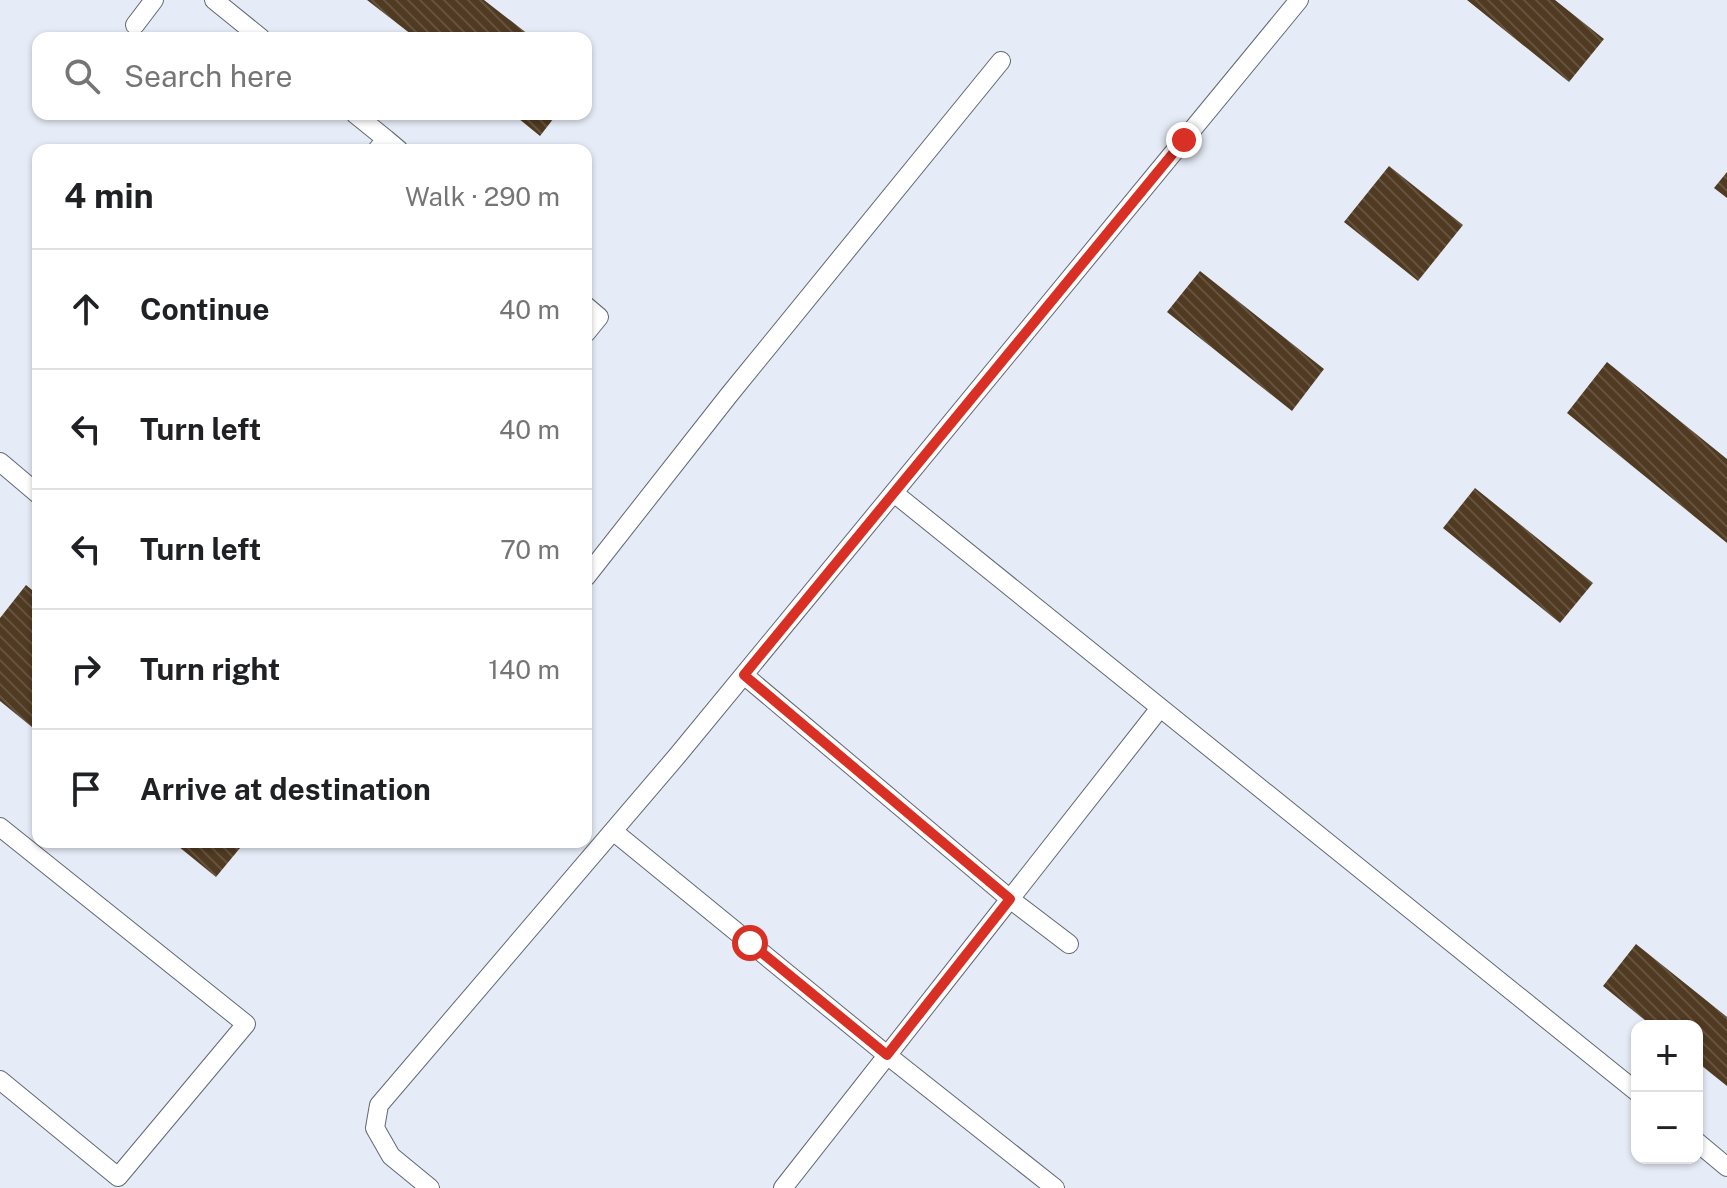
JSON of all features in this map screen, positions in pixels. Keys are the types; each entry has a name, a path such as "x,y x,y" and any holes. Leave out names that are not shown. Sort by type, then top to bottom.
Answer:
{"lane":[{"path":"135,25 154,0"},
{"path":"214,0 254,32"},
{"path":"430,1188 391,1156 375,1128 379,1105 744,675 1299,0"},
{"path":"592,569 729,395 1001,61"},
{"path":"361,120 385,144"},
{"path":"592,311 599,317 592,326"},
{"path":"0,462 32,489"},
{"path":"894,493 1631,1087"},
{"path":"744,675 1010,899 1069,944"},
{"path":"783,1188 1160,708"},
{"path":"0,827 246,1024 118,1177 0,1080"},
{"path":"613,831 1055,1188"},
{"path":"1703,1147 1727,1167"}],"building":[{"path":"367,0 484,0 525,32 408,32"},
{"path":"1467,0 1555,0 1604,39 1569,82"},
{"path":"520,120 552,120 540,136"},
{"path":"1389,166 1463,225 1418,281 1344,222"},
{"path":"1727,172 1727,198 1714,188"},
{"path":"1200,271 1324,369 1292,411 1167,312"},
{"path":"1607,362 1727,459 1727,543 1567,413"},
{"path":"1475,488 1593,583 1560,623 1443,528"},
{"path":"26,585 32,590 32,727 0,701 0,618"},
{"path":"180,848 240,848 216,877"},
{"path":"1636,944 1727,1017 1727,1086 1703,1067 1703,1020 1645,1020 1603,986"}],"route":[{"path":"750,943 887,1055 1010,899 744,675 1184,140"}]}
